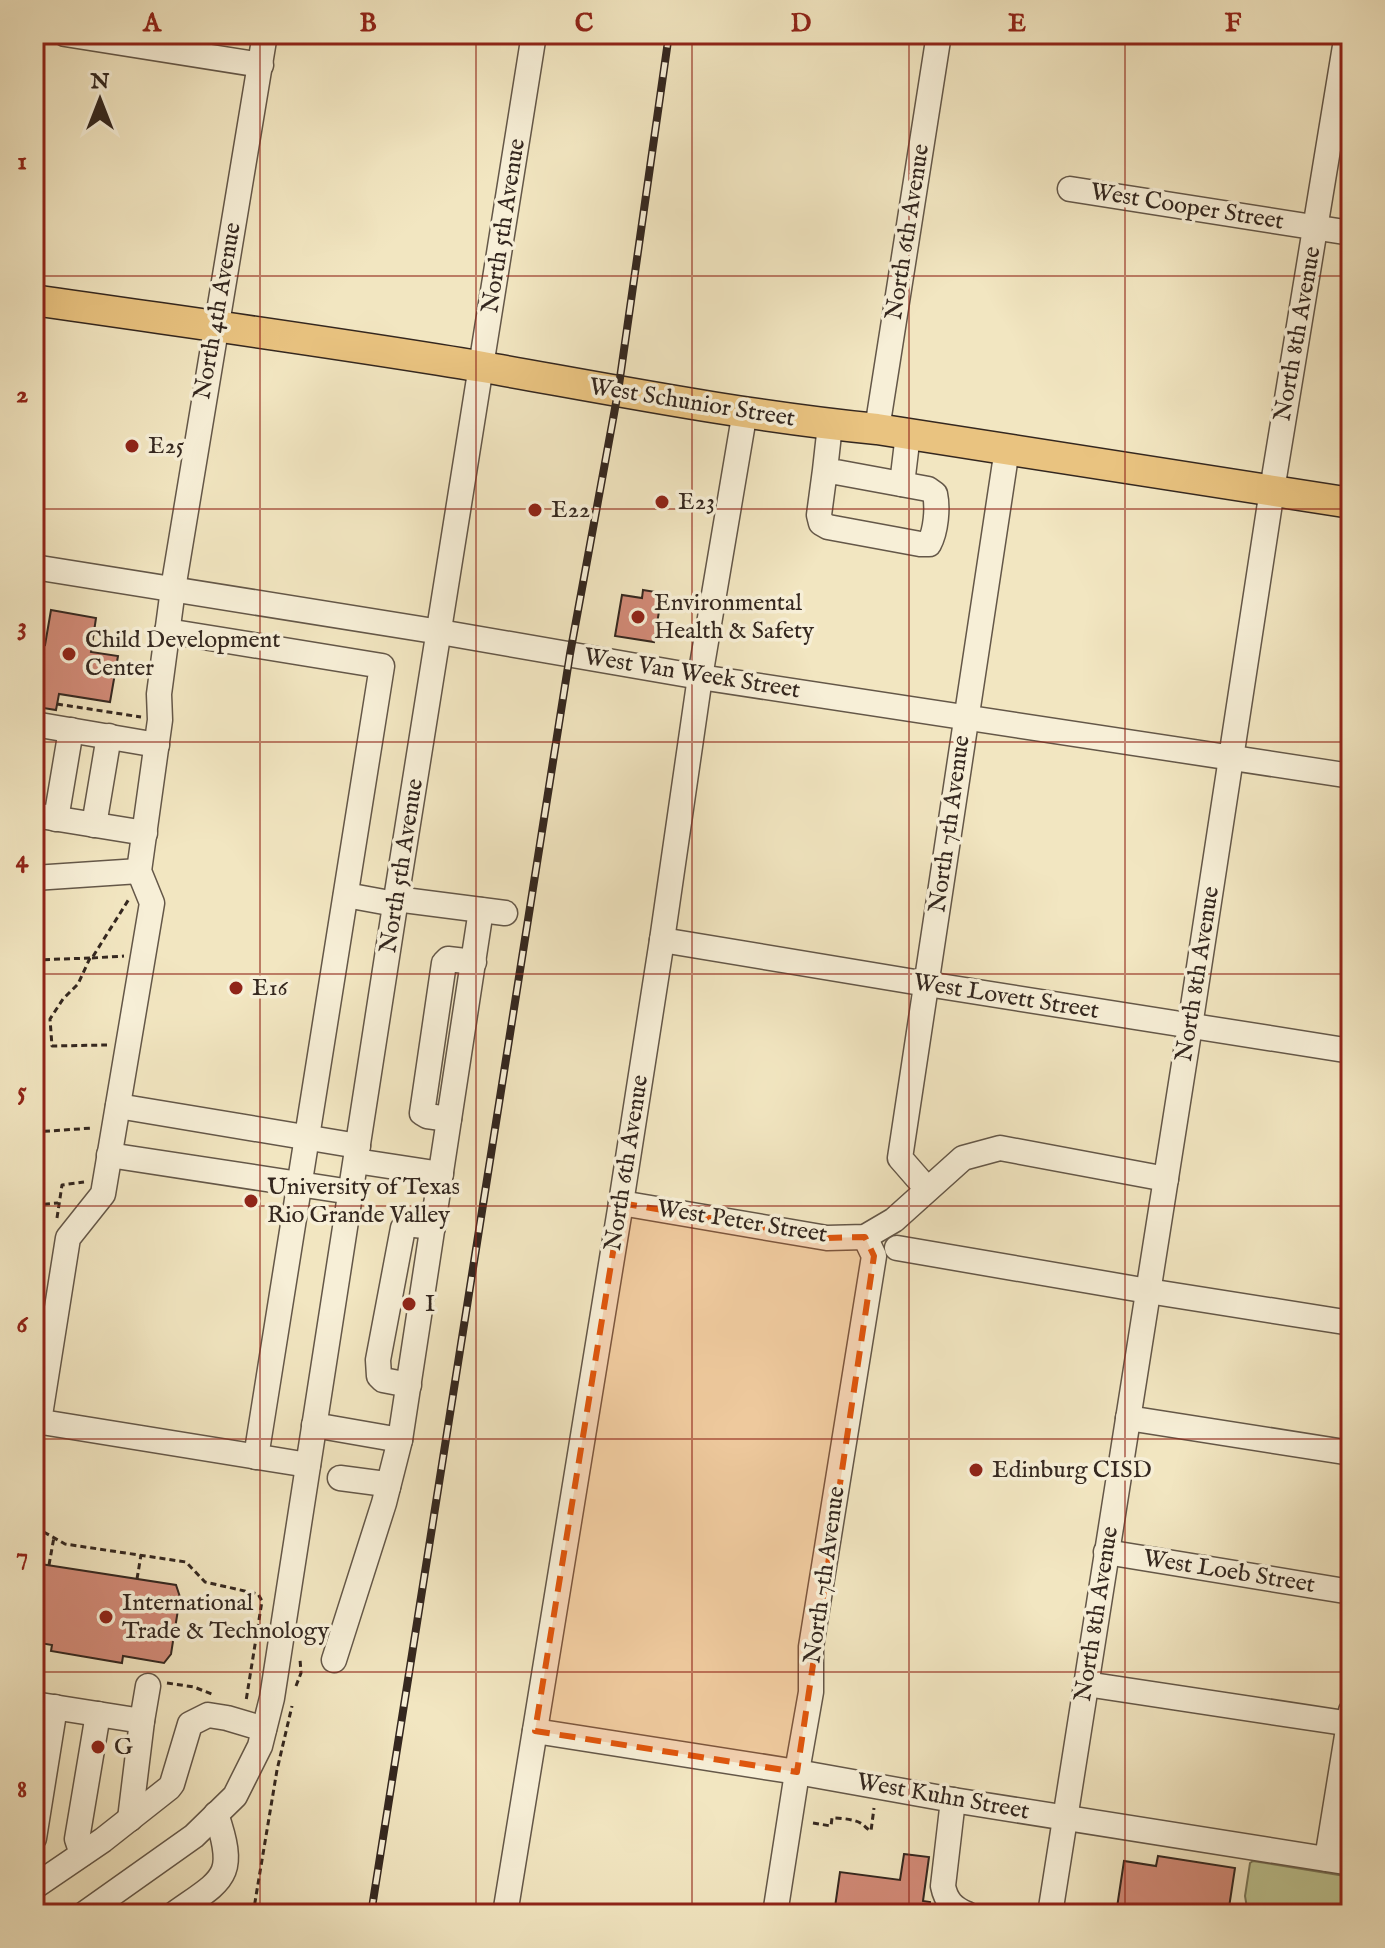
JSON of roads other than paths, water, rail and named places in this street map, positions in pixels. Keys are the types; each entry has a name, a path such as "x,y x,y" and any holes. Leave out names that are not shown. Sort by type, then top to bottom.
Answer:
{"main road":[{"name":"West Schunior Street","path":"34,300 1351,503"}],"street":[{"path":"65,34 261,65"},
{"name":"North 4th Avenue","path":"139,871 157,745 159,694 173,589 265,34"},
{"name":"North 5th Avenue","path":"84,1914 194,1836 235,1796 260,1746 264,1729 283,1699 314,1425 534,34"},
{"name":"North 6th Avenue","path":"877,429 939,34"},
{"name":"North 8th Avenue","path":"1050,1914 1272,490 1347,34"},
{"name":"West Cooper Street","path":"1070,189 1351,233"},
{"name":"North 6th Avenue","path":"505,1914 621,1203 700,677 745,411"},
{"path":"825,470 928,489 935,494 936,502 929,544 828,527 821,523 819,515 830,425"},
{"path":"902,484 908,434"},
{"name":"North 7th Avenue","path":"927,1189 900,1158 1007,449"},
{"name":"West Van Week Street","path":"34,567 700,677 1351,776"},
{"path":"167,631 382,666 256,1457"},
{"path":"35,708 71,730 157,745"},
{"path":"71,730 45,817 145,833"},
{"path":"94,825 109,736"},
{"path":"34,878 139,871 152,903 103,1194 68,1238 41,1418 48,1423 308,1465"},
{"path":"334,1660 400,1440 474,962 493,911 346,895"},
{"name":"West Lovett Street","path":"662,940 1351,1051"},
{"path":"118,1106 307,1138 441,1174"},
{"path":"865,1237 894,1220 963,1158 1000,1148 1166,1179"},
{"path":"109,1155 351,1192"},
{"name":"West Peter Street","path":"621,1203 827,1238 865,1237"},
{"path":"409,1385 383,1380 379,1376 378,1360 403,1228 406,1224 433,1227"},
{"name":"North 7th Avenue","path":"775,1914 811,1692 811,1647 874,1256 865,1237"},
{"path":"897,1248 1351,1323"},
{"path":"1128,1418 1351,1453"},
{"path":"314,1425 400,1440"},
{"path":"340,1478 388,1487"},
{"name":"West Loeb Street","path":"1106,1552 1351,1592"},
{"path":"130,1819 142,1721 152,1683"},
{"path":"1086,1684 1350,1720 1339,1861"},
{"path":"34,1838 44,1705 142,1721"},
{"path":"82,1854 77,1839 98,1714"},
{"path":"34,1887 103,1840 172,1784 190,1724 208,1715 264,1729"},
{"name":"West Kuhn Street","path":"535,1731 1339,1861"},
{"path":"953,1800 943,1886 945,1896 953,1906 967,1914"},
{"path":"174,1914 220,1881 226,1854 216,1814"}],"railway":[{"path":"371,1914 570,654 618,392 669,34"}],"place":[{"name":"E25","path":"132,446"},
{"name":"E23","path":"662,502"},
{"name":"E22","path":"535,510"},
{"name":"Environmental Health & Safety","path":"638,617"},
{"name":"Child Development Center","path":"69,654"},
{"name":"E16","path":"236,988"},
{"name":"University of Texas Rio Grande Valley","path":"251,1201"},
{"name":"I","path":"409,1304"},
{"name":"Edinburg CISD","path":"976,1470"},
{"name":"International Trade & Technology","path":"106,1617"},
{"name":"G","path":"98,1747"}]}
